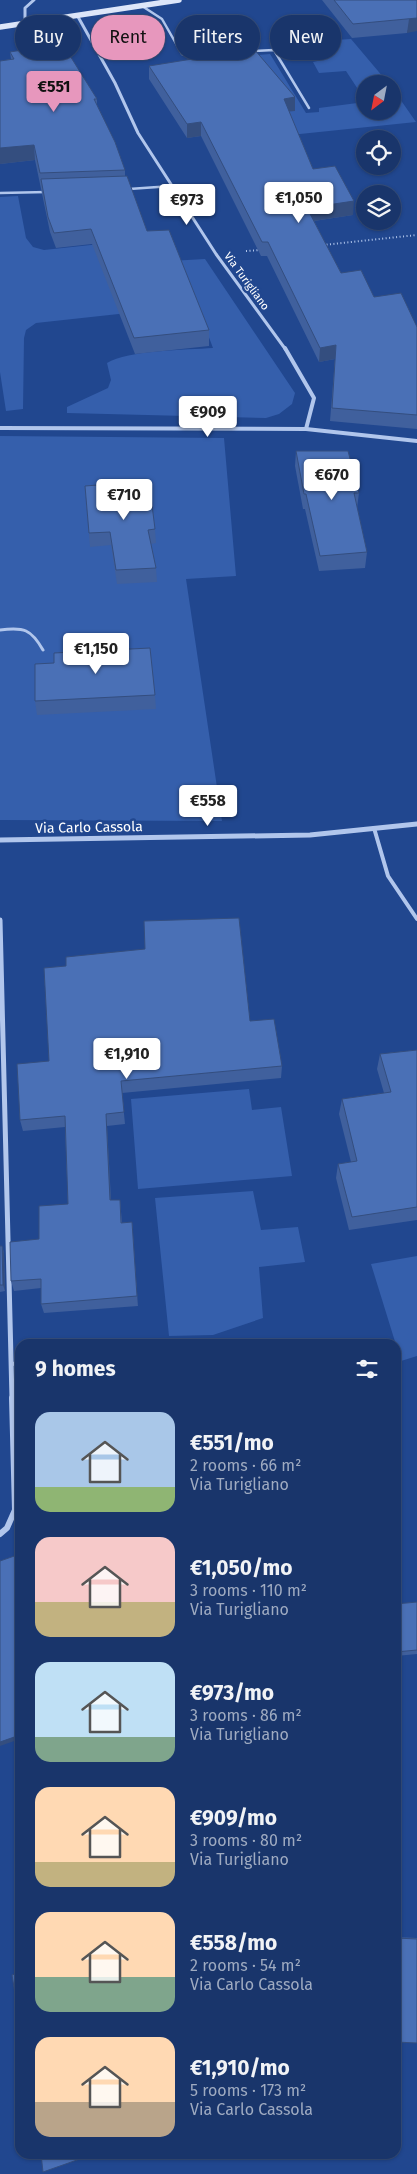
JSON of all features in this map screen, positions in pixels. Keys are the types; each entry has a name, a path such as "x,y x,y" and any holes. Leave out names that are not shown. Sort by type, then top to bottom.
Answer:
{"main road":[{"path":"78,15 179,0"},
{"path":"0,28 15,26"}],"street":[{"path":"25,15 25,8 34,0"},
{"name":"Via Turigliano","path":"81,21 115,83 138,133 216,254 290,355 314,398 306,429"},
{"path":"0,428 306,429 417,441"},
{"name":"Via Carlo Cassola","path":"0,840 310,835 417,824"},
{"path":"0,920 14,1510 7,1528 0,1534"}],"lane":[{"path":"142,6 162,19 175,42"},
{"path":"260,50 274,50 308,108"},
{"path":"122,189 172,186"},
{"path":"0,193 48,192"},
{"path":"0,630 18,628 34,635 43,650"},
{"path":"374,828 388,876 403,895 417,920"}],"path":[{"path":"322,245 417,235"},
{"path":"216,254 264,250"}],"shaded area":[{"path":"351,39 381,75 356,75 356,86 346,71 319,73 313,62 341,60 341,40"},
{"path":"270,54 270,60 274,60 306,113 319,112 319,108 356,103 356,120 401,120 401,100 416,122 251,139 258,60 260,60 260,55"},
{"path":"18,196 26,238 33,247 44,250 100,244 135,263 205,259 295,393 292,404 279,414 266,418 67,413 67,407 108,388 111,380 107,363 129,355 143,353 213,348 199,311 192,306 36,323 26,330 24,338 23,409 6,411 0,372 0,197"},
{"path":"0,436 224,438 236,576 186,579 222,821 0,820"},
{"path":"249,1089 252,1110 281,1107 292,1176 138,1189 131,1099"},
{"path":"253,1191 261,1230 298,1227 305,1262 259,1267 263,1318 213,1335 169,1336 155,1198"},
{"path":"417,1256 417,1356 401,1361 401,1339 394,1339 371,1264"}],"building":[{"path":"334,0 417,0 417,18 353,24"},
{"path":"15,51 15,60 73,60 97,99 94,99 115,142 125,170 40,173 34,145 0,148 0,61 14,59 10,52"},
{"path":"260,56 295,97 284,99 313,169 335,166 354,201 307,208 341,273 361,270 374,297 401,293 417,327 417,415 332,408 336,345 320,348 268,242 262,242 201,122 187,124 149,66 186,60 260,60"},
{"path":"127,176 147,231 169,230 209,330 134,338 91,229 54,233 48,217 41,179"},
{"path":"296,451 348,451 359,493 354,493 367,552 320,556 306,494 304,494"},
{"path":"149,481 155,529 148,530 156,568 116,570 110,532 89,533 85,486"},
{"path":"150,648 155,695 35,701 35,664 54,663 54,653"},
{"path":"239,918 250,1021 274,1019 282,1066 121,1081 124,1112 106,1114 110,1200 120,1200 121,1223 132,1222 137,1296 41,1304 41,1279 11,1281 10,1242 39,1239 39,1206 68,1204 65,1116 20,1120 17,1064 49,1061 44,968 66,966 66,957 145,949 144,921"},
{"path":"417,1050 417,1207 352,1217 338,1164 357,1161 342,1099 391,1092 380,1054"},
{"path":"0,1246 2,1246 3,1285 0,1285"},
{"path":"15,1556 15,1737 0,1742 0,1561"},
{"path":"417,1602 417,1650 401,1652 401,1604"},
{"path":"401,1938 417,1939 417,2043 401,2042"},
{"path":"15,1974 15,1993 12,1975"},
{"path":"42,2159 80,2159 43,2172"}]}
